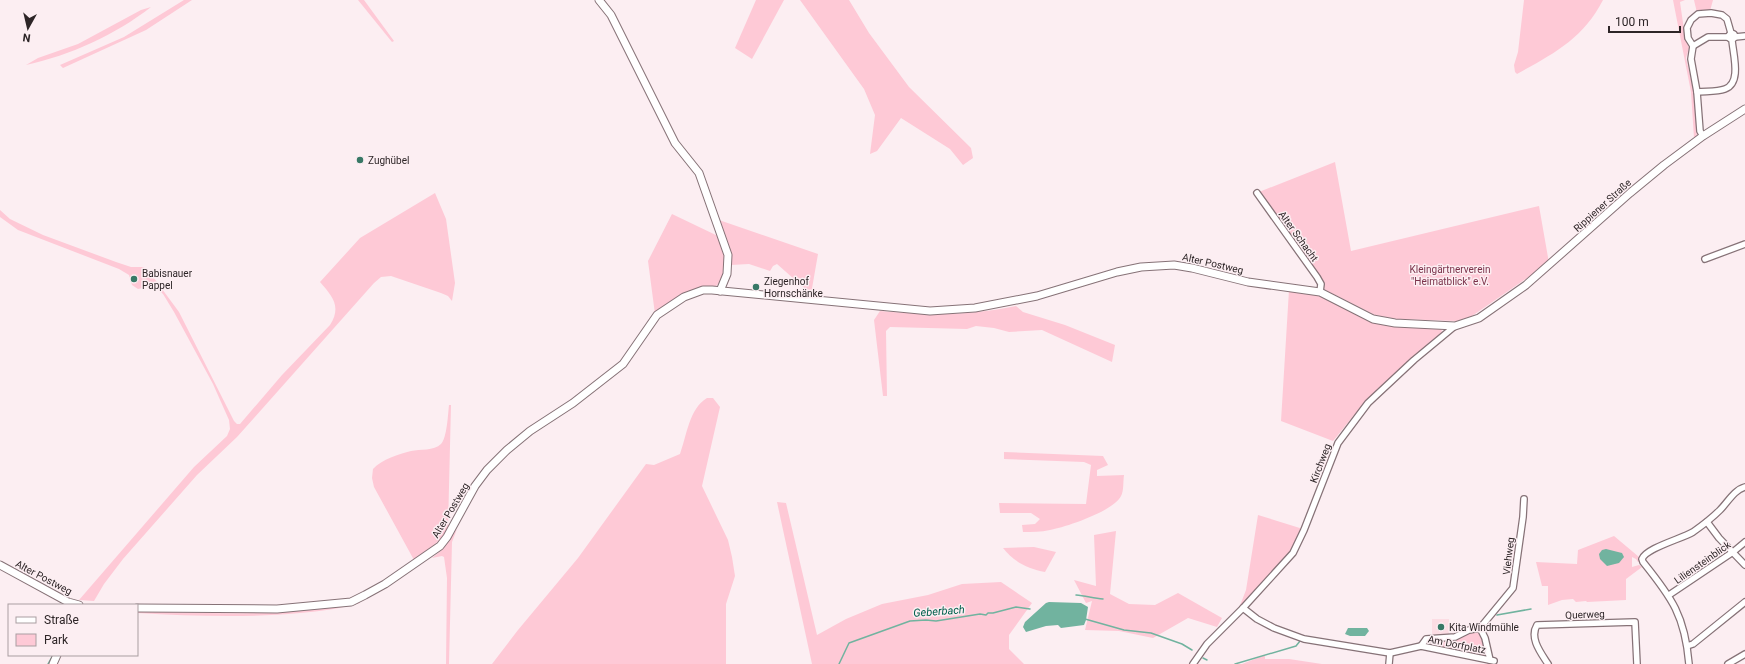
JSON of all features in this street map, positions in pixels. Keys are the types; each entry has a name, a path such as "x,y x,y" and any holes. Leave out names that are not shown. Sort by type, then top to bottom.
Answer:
{"street":[{"path":"600,0 611,15 675,143 699,173 728,255 728,266 720,291"},
{"path":"1697,92 1725,90 1732,86 1736,76 1727,19 1722,15 1711,12 1698,14 1691,20 1687,28 1688,38 1693,46 1691,59 1697,92 1700,131 1703,136"},
{"path":"1693,46 1708,38 1745,36"},
{"name":"Rippiener Straße","path":"1456,326 1475,320 1526,285 1630,193 1703,136 1745,109"},
{"name":"Alter Schacht","path":"1257,193 1317,277 1320,284 1320,292"},
{"path":"1705,259 1745,244"},
{"name":"Alter Postweg","path":"138,608 276,609 351,602 365,596 440,546 447,537 475,486 487,470 525,435 573,403 623,364 658,314 672,304 695,292 703,290 868,306 930,310 990,306 1037,296 1117,272 1141,267 1174,265 1248,282 1320,292 1373,319 1395,323 1456,326"},
{"name":"Kirchweg","path":"1193,664 1208,644 1293,553 1304,530 1338,443 1368,403 1414,360 1456,326"},
{"path":"1688,664 1687,646 1677,612 1669,595 1642,562 1642,559 1649,550 1676,541 1707,522 1735,492 1740,488 1745,487"},
{"name":"Viehweg","path":"1480,628 1513,588 1523,517 1524,499"},
{"path":"1707,522 1719,538 1745,565"},
{"name":"Liliensteinblick","path":"1669,595 1733,552 1745,542"},
{"name":"Alter Postweg","path":"0,565 68,602 75,604"},
{"path":"1687,646 1693,644 1745,602"},
{"path":"1243,608 1257,619 1296,637 1390,653 1389,664"},
{"name":"Querweg","path":"1548,664 1534,639 1534,630 1537,625 1635,622 1637,664"},
{"name":"Am Dorfplatz","path":"1390,653 1421,646 1492,660 1480,628 1470,630 1455,637 1426,639 1421,646"},
{"path":"1728,664 1745,654"}],"shaded area":[{"path":"1606,549 1622,553 1624,557 1619,563 1607,566 1600,559 1599,554 1602,550"},
{"path":"1049,602 1081,603 1088,607 1084,625 1061,628 1058,625 1046,626 1026,632 1023,627 1025,622"},
{"name":"Kita Windmühle","path":"1432,619 1449,619 1449,636 1432,636"},
{"path":"1348,628 1367,628 1369,631 1365,636 1350,636 1345,634"}],"green space":[{"path":"184,0 192,0 146,30 63,68 60,65 124,37"},
{"path":"358,0 364,0 394,41 392,42"},
{"path":"756,0 784,0 752,59 735,48"},
{"path":"800,0 849,0 869,33 909,87 971,148 973,158 963,165 950,149 901,118 877,151 870,154 875,115 864,89"},
{"path":"1524,0 1603,0 1595,14 1586,25 1566,44 1517,74 1515,72 1514,65 1518,52"},
{"path":"1673,0 1685,0 1680,2 1685,37 1689,48 1686,58 1694,92 1697,136 1694,138 1691,92"},
{"path":"1694,0 1713,0 1710,11 1697,13"},
{"path":"151,7 123,26 92,43 59,56 26,65 38,58 78,44 141,10"},
{"name":"Kleingärtnerverein \"Heimatblick\" e.V.","path":"1335,162 1351,251 1539,206 1549,263 1472,316 1457,321 1397,319 1375,315 1325,290 1320,276 1315,268 1259,192"},
{"path":"435,193 446,219 455,283 452,301 448,296 441,293 391,276 381,277 237,437 197,475 123,559 104,584 94,601 79,600 194,467 227,436 230,429 229,420 213,384 163,294 152,284 148,284 143,288 138,289 132,285 129,275 119,269 18,230 0,217 0,210 10,219 43,235 131,267 143,267 148,270 179,312 234,421 237,424 240,424 282,375 330,325 334,318 334,302 332,297 320,282 360,238"},
{"path":"672,214 720,237 725,263 724,275 716,286 655,314 648,261"},
{"path":"719,220 818,254 811,294 777,264 773,266 770,271 749,264 731,265"},
{"path":"1289,290 1319,294 1374,322 1384,325 1440,328 1442,331 1440,335 1401,368 1356,412 1333,441 1281,421"},
{"path":"1016,306 1023,312 1065,325 1115,345 1112,362 1042,330 1009,332 994,328 976,326 967,329 890,327 886,331 887,396 883,396 874,320 880,311 948,314 981,312"},
{"path":"707,398 713,398 720,407 702,486 728,540 735,576 726,604 726,664 492,664 518,630 578,558 646,464 654,465 680,454 692,416 701,403"},
{"path":"449,405 451,405 448,528 433,546 414,560 374,487 372,478 373,469 381,462 396,455 411,451 431,449 441,444 446,431"},
{"path":"1004,452 1103,456 1108,465 1097,470 1097,476 1124,475 1122,494 1117,502 1089,518 1047,531 1023,532 1022,525 1035,524 1040,519 1031,513 1000,513 999,503 1086,504 1091,465 1084,462 1004,459"},
{"path":"777,502 786,503 817,635 846,619 882,604 928,595 962,584 1001,582 1032,603 1009,635 1009,649 1024,664 812,664"},
{"path":"1258,515 1303,529 1292,552 1239,608 1246,590"},
{"path":"457,529 452,542 449,664 446,664 447,578 444,557 432,558 443,549"},
{"path":"1116,531 1110,594 1129,604 1155,605 1178,593 1222,618 1217,627 1188,618 1153,638 1119,631 1085,630 1092,601 1086,603 1074,580 1096,586 1094,535"},
{"path":"1614,536 1639,557 1640,561 1638,562 1632,557 1632,567 1639,565 1642,567 1626,579 1626,600 1576,602 1573,599 1562,600 1548,605 1548,586 1542,586 1536,562 1577,564 1578,550"},
{"path":"1034,547 1056,552 1045,572 1022,564 1007,553 1003,548"},
{"path":"359,600 360,603 315,611 259,616 138,613 138,611 256,613 296,611 344,605"},
{"path":"1477,631 1481,634 1486,655 1484,656 1437,648 1438,641 1455,639"},
{"path":"1265,655 1265,659 1289,659 1322,664 1242,664"}],"waterway":[{"path":"1076,595 1103,599"},
{"name":"Geberbach","path":"839,664 849,643 910,621 936,621 980,614 986,615 988,613 1016,607 1030,609"},
{"name":"Geberbach","path":"1497,615 1531,609"},
{"name":"Geberbach","path":"1085,619 1124,630 1151,633 1182,644 1192,650"},
{"name":"Geberbach","path":"1235,664 1296,646 1300,641"},
{"path":"48,664 52,656"},
{"name":"Geberbach","path":"1203,658 1207,660"}],"place":[{"name":"Zughübel","path":"360,160"},
{"name":"Babisnauer Pappel","path":"134,279"},
{"name":"Ziegenhof Hornschänke","path":"756,287"},
{"name":"Kita Windmühle","path":"1441,627"}]}
